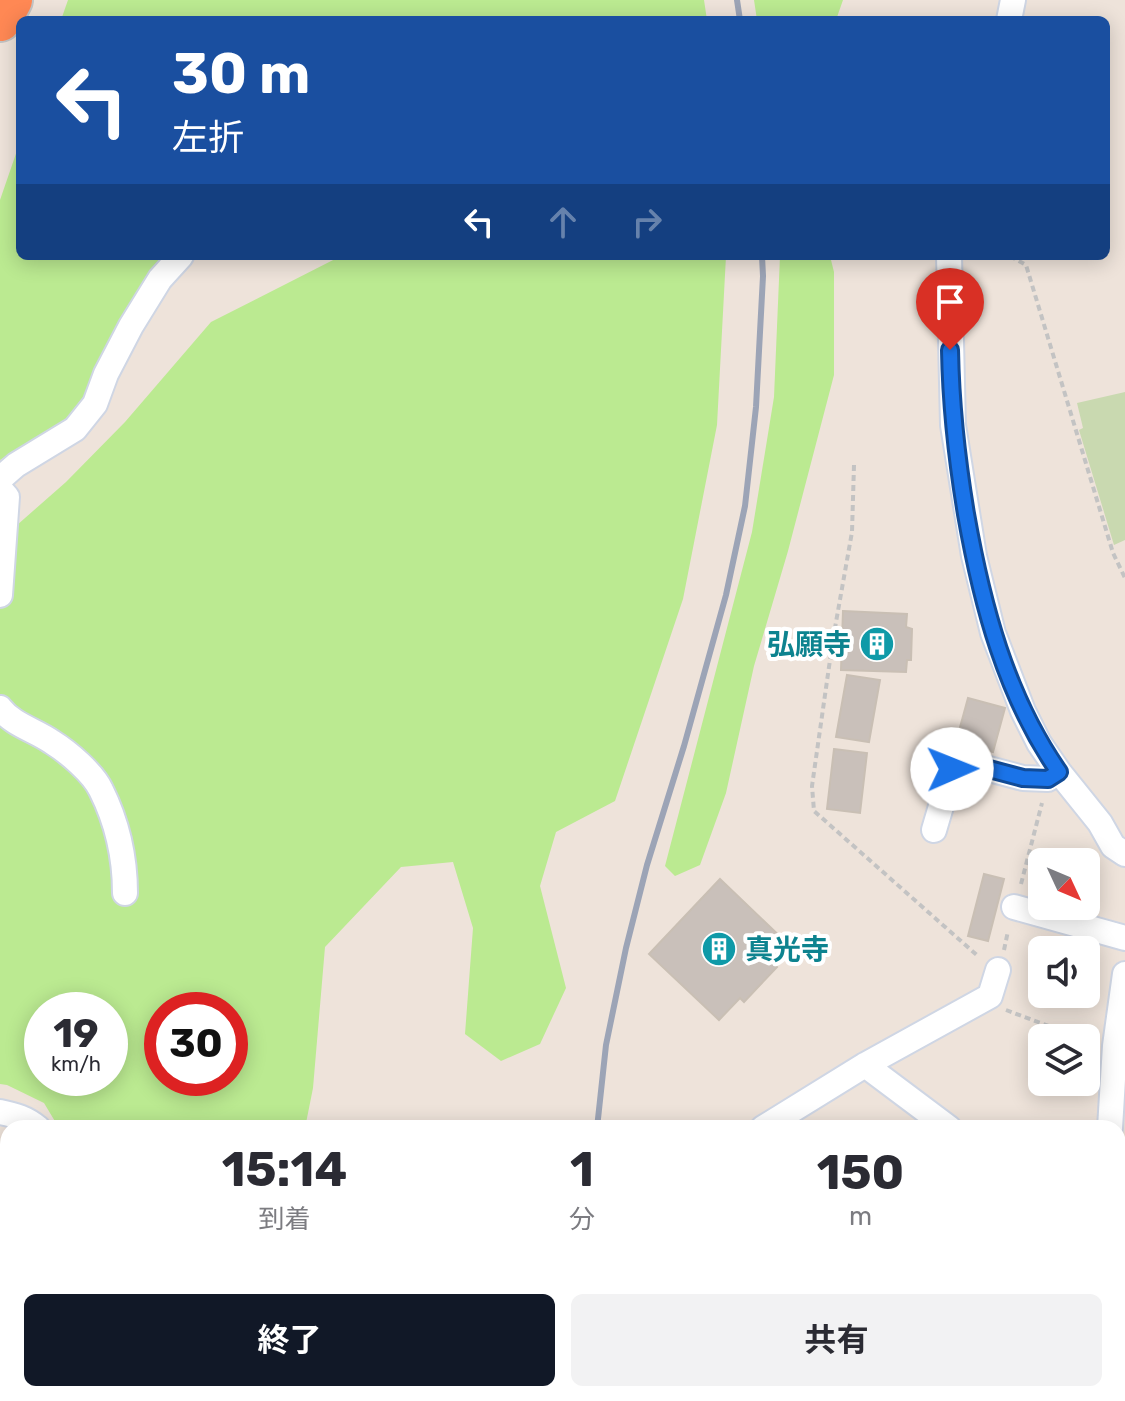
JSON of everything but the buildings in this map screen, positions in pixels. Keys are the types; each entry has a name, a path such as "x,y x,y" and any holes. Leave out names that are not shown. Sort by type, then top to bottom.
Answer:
{"highway":[{"path":"0,20 11,0"}],"street":[{"path":"0,479 16,465 75,429 95,404 119,350 152,290 177,260"},
{"path":"949,260 953,425 974,556 993,633 1023,711 1054,775 1100,823 1113,846 1125,854"},
{"path":"0,489 7,497 0,595"},
{"path":"0,708 11,720 65,750 100,788 121,843 125,893"},
{"path":"934,830 952,769 963,762 1023,778 1054,775"},
{"path":"1014,907 1125,938"},
{"path":"776,1120 865,1065 990,996 998,970"},
{"path":"1111,1120 1125,974"},
{"path":"865,1065 938,1120"},
{"path":"0,1112 28,1120"}],"path":[{"path":"1017,260 1026,265 1113,553 1125,578"},
{"path":"854,465 852,532 820,727 812,786 814,811 998,970 1054,775"},
{"path":"990,996 1000,1008 1075,1036 1116,1043"}],"green space":[{"path":"68,0 704,0 706,16 62,16"},
{"path":"754,0 843,0 837,16 756,16"},
{"path":"16,154 16,260 165,260 99,377 66,419 0,460 0,200"},
{"path":"333,260 726,260 717,425 683,599 615,801 556,832 540,886 566,988 540,1044 501,1061 465,1034 473,928 453,862 401,867 325,947 313,1088 307,1120 54,1120 44,1103 30,1096 128,1096 128,992 24,992 24,1093 0,1084 0,540 66,482 125,422 211,322"},
{"path":"780,260 831,260 834,272 834,375 754,666 726,793 700,865 675,876 665,866 752,532 774,397"},
{"path":"1125,392 1125,540 1114,545 1079,430 1083,428 1077,403"}],"railway":[{"path":"737,0 739,16"},
{"path":"598,1120 606,1045 626,948 647,865 726,595 745,506 756,407 762,260"}],"place":[{"name":"弘願寺","path":"877,644"},
{"name":"真光寺","path":"719,949"}],"route":[{"path":"950,350 953,425 983,595 993,633 1023,711 1039,743 1059,772 1048,779 1023,778 963,762 952,769"}]}
